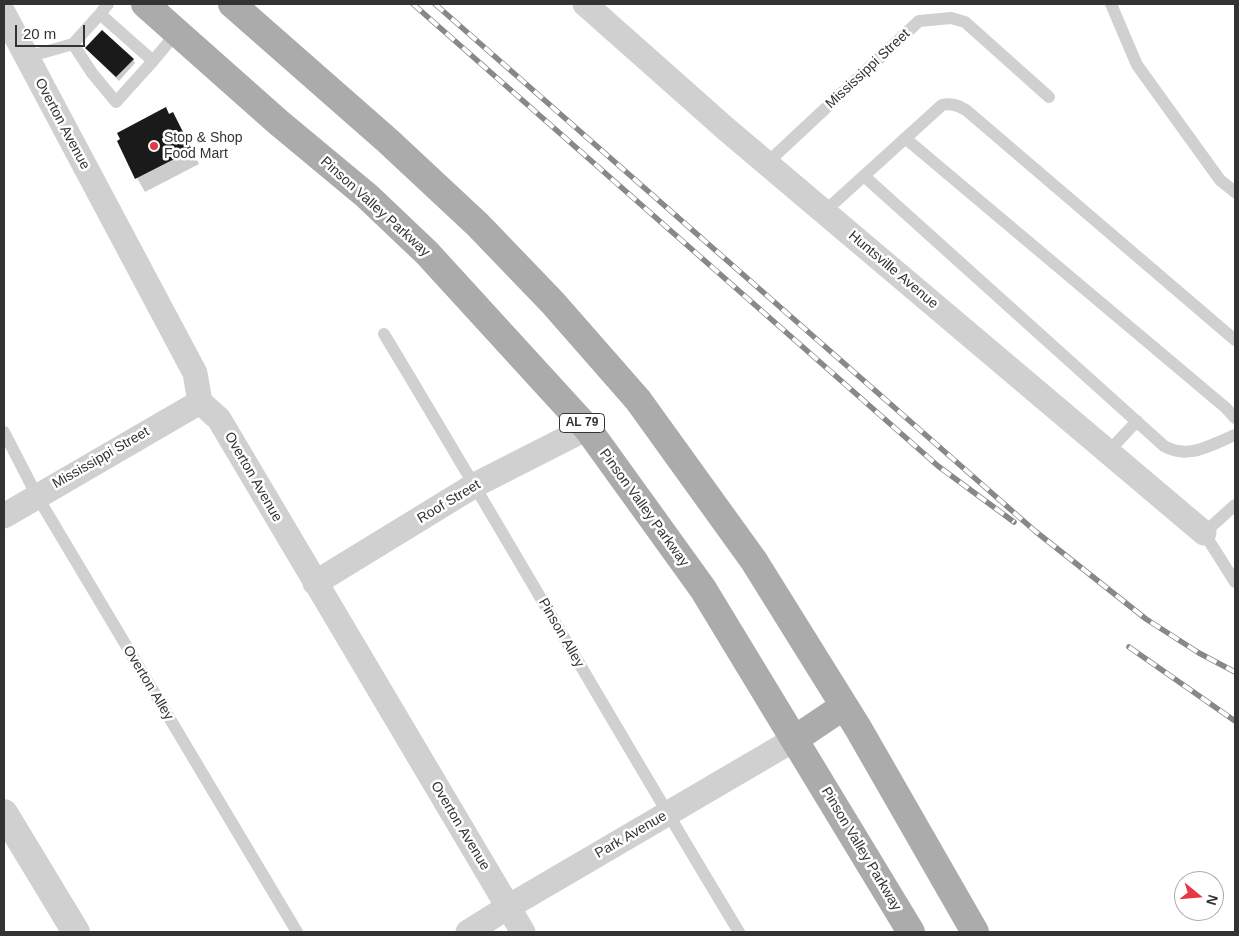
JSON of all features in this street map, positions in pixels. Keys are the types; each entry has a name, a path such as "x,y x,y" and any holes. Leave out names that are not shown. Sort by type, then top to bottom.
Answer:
{"main road":[{"name":"Pinson Valley Parkway","path":"145,4 278,122 367,196 427,253 586,428 703,589 911,932"},
{"path":"232,4 388,141 478,225 553,303 631,393 754,561 844,706 974,932"},
{"path":"795,739 844,706"}],"street":[{"name":"Huntsville Avenue","path":"585,4 766,164 1204,533"},
{"name":"Overton Avenue","path":"4,14 195,373 200,402 219,419 523,932"},
{"name":"Mississippi Street","path":"4,516 200,402"},
{"name":"Roof Street","path":"315,583 475,485 586,428"},
{"name":"Park Avenue","path":"468,932 795,739"},
{"path":"4,813 76,932"}],"lane":[{"path":"1111,4 1137,65 1220,180 1235,192"},
{"path":"27,57 73,44 104,9 153,61"},
{"name":"Mississippi Street","path":"766,164 919,21 951,18 964,22 1048,97"},
{"path":"73,44 92,73 116,102 177,32"},
{"path":"824,212 942,105 957,105 966,110 1235,340"},
{"path":"905,138 1226,408 1235,418"},
{"path":"864,176 1164,446 1178,452 1193,451 1235,435"},
{"name":"Pinson Alley","path":"384,334 739,932"},
{"path":"1108,452 1137,421"},
{"name":"Overton Alley","path":"4,432 37,496 297,932"},
{"path":"1235,506 1204,533 1235,582"}],"building":[{"path":"102,30 134,59 116,77 85,48"},
{"name":"Stop & Shop Food Mart","path":"166,107 169,114 173,112 192,150 135,179 117,141 120,139 117,133"}],"railway":[{"path":"413,4 938,466 1014,522"},
{"path":"435,4 1035,531 1146,619 1199,653 1235,672"},
{"path":"1129,647 1235,721"}],"place":[{"name":"Stop & Shop Food Mart","path":"154,146"}]}
